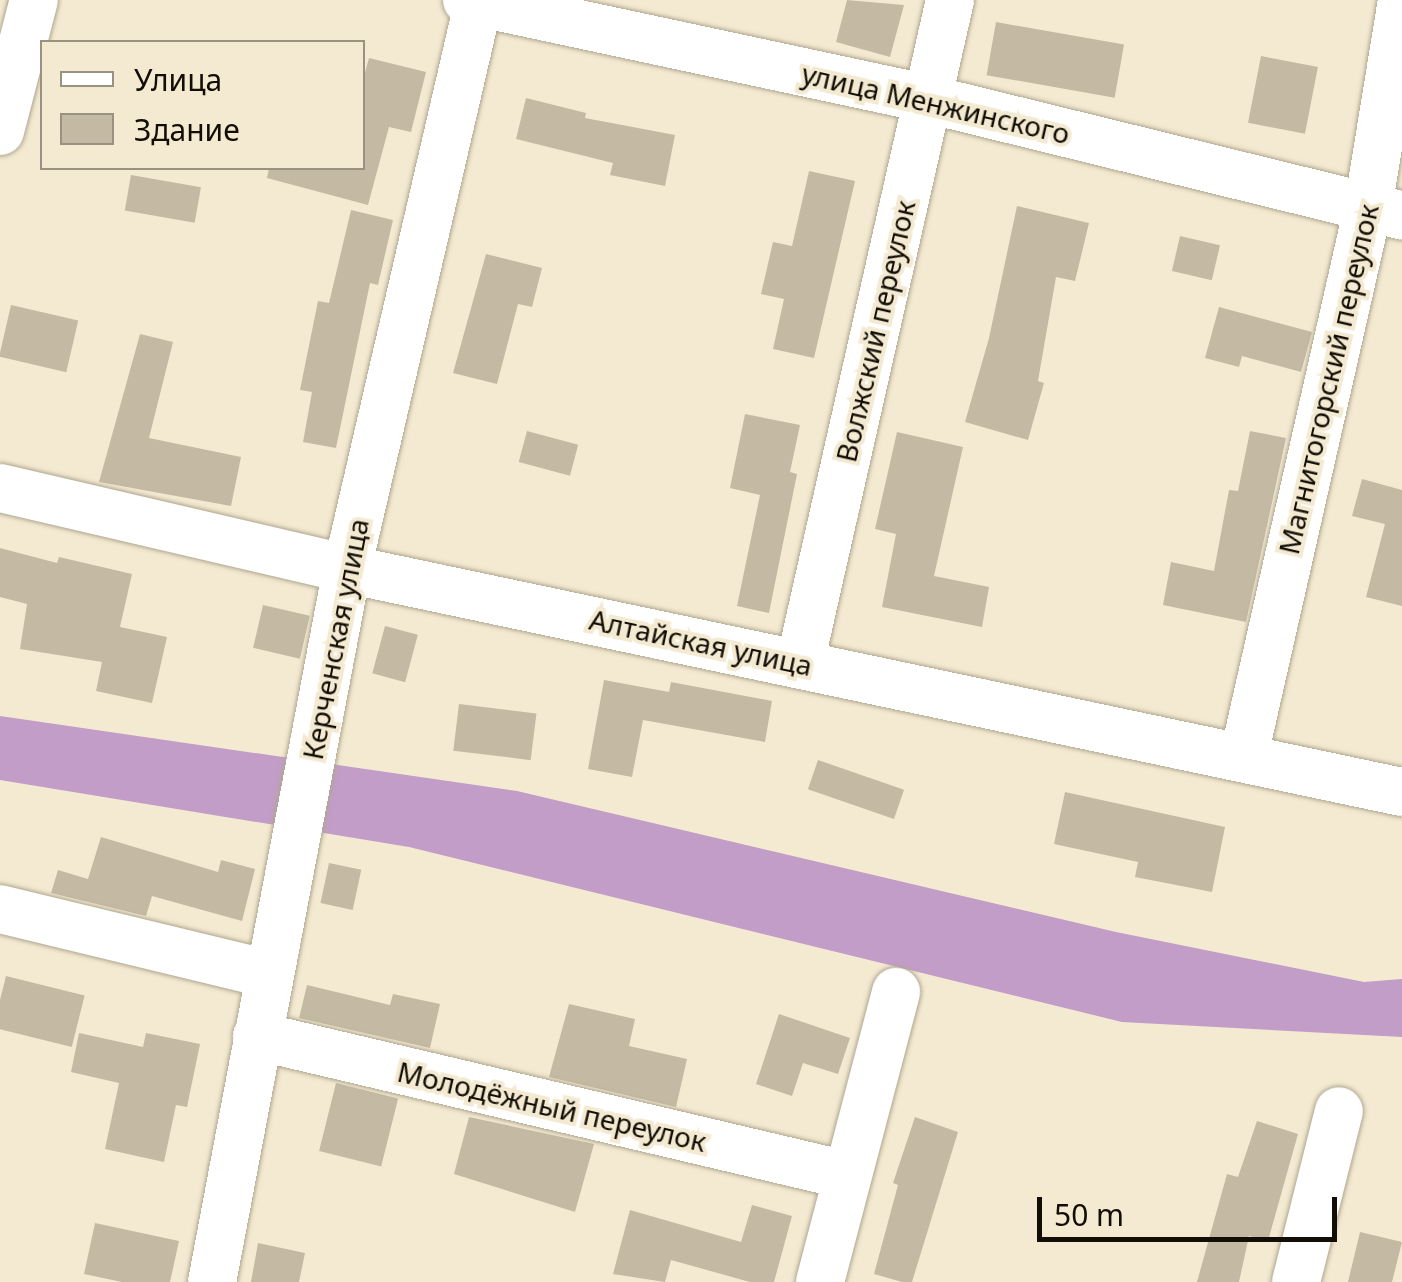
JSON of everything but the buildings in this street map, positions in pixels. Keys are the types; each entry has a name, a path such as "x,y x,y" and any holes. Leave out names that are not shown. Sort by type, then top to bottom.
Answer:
{"street":[{"path":"0,132 34,0"},
{"name":"Волжский переулок","path":"800,663 950,0"},
{"name":"Магнитогорский переулок","path":"1244,755 1385,211 1402,0"},
{"name":"улица Менжинского","path":"475,1 928,99 1385,211"},
{"name":"Керченская улица","path":"212,1282 347,568 475,1"},
{"name":"Алтайская улица","path":"0,488 347,568 1244,755 1402,792"},
{"path":"0,909 269,974"},
{"path":"820,1282 896,992"},
{"name":"Молодёжный переулок","path":"257,1036 846,1176"},
{"path":"1296,1282 1338,1111"}],"shaded area":[{"path":"0,716 517,791 1116,932 1364,982 1402,979 1402,1037 1122,1022 409,847 0,780"}]}
